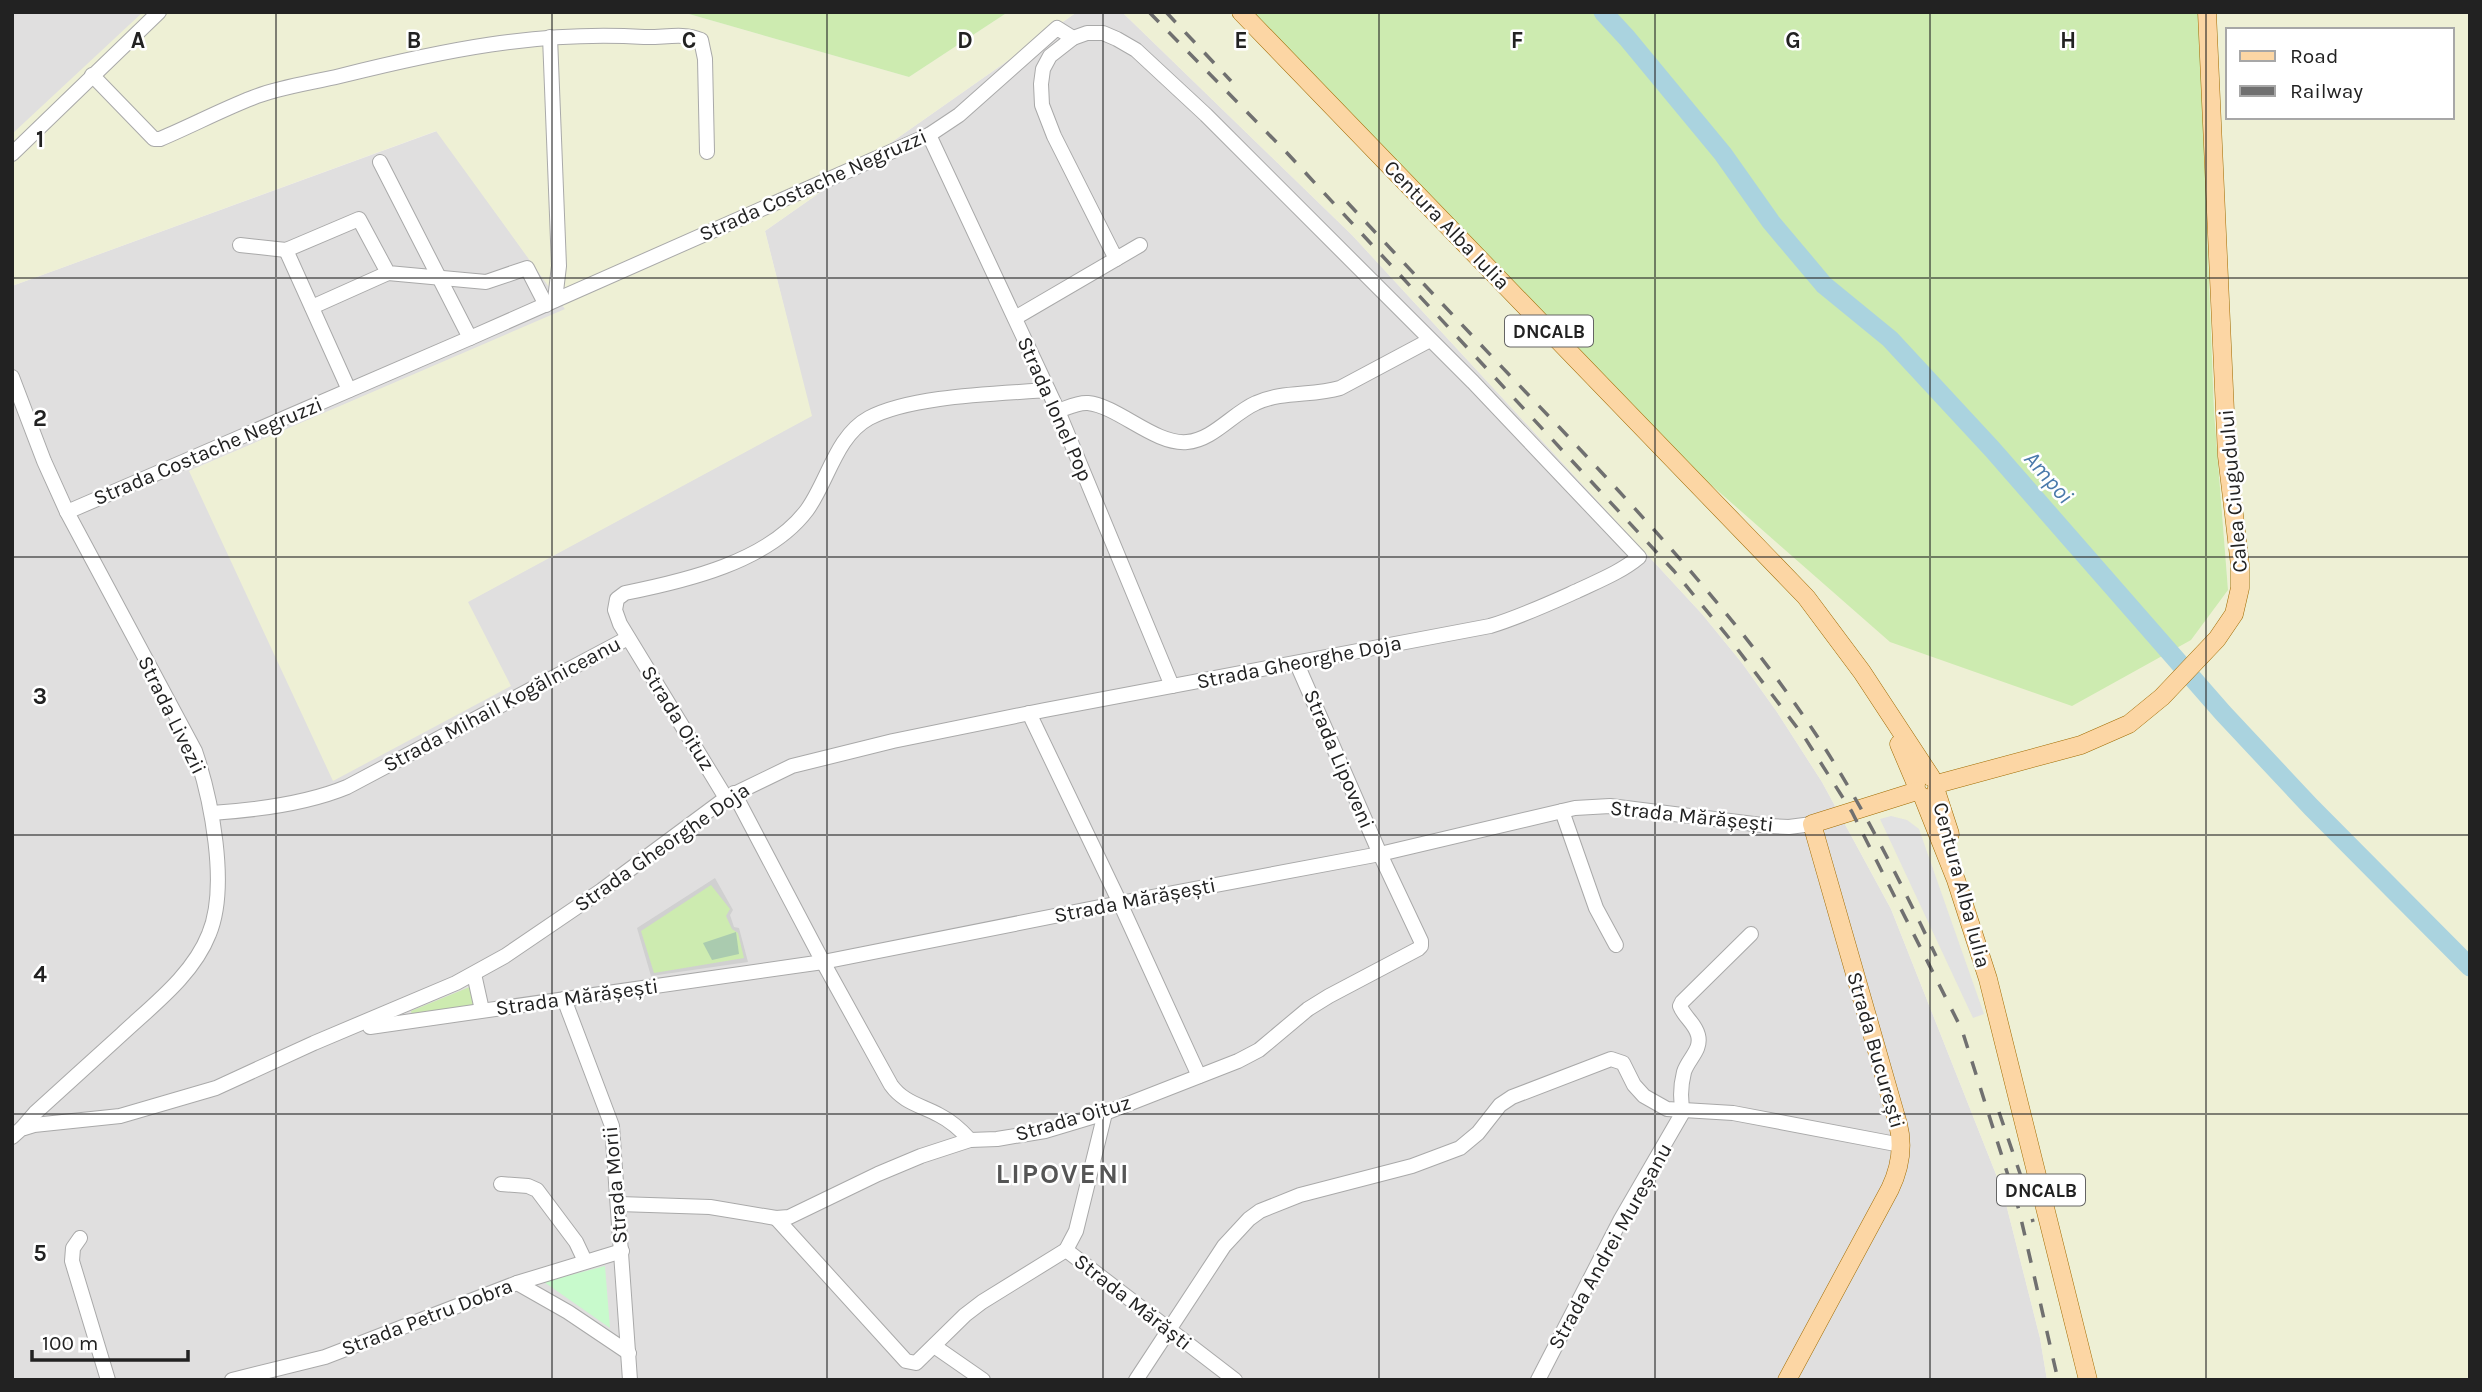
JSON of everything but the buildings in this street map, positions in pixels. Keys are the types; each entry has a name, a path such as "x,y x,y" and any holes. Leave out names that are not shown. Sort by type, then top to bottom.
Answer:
{"main road":[{"name":"Centura Alba Iulia","path":"1241,12 1806,597 1862,672 1927,787 1987,979 2088,1380"},
{"name":"Calea Ciugudului","path":"1927,787 2081,745 2129,724 2162,697 2217,639 2234,614 2240,588 2227,456 2207,12"},
{"name":"Strada Mărășești","path":"1812,824 1927,787"},
{"name":"Strada București","path":"1787,1380 1890,1189 1896,1175 1901,1145 1898,1124 1812,824"}],"street":[{"path":"12,154 159,12"},
{"name":"Strada Costache Negruzzi","path":"67,512 929,135 958,116 1057,28 1073,37"},
{"name":"Strada Gheorghe Doja","path":"17,1133 46,1123 120,1116 203,1092 241,1078 291,1053 474,974 602,890 730,795 777,772 810,760 1029,713 1297,664 1511,620 1627,567 1639,557 1473,382 1206,115 1136,50 1103,33 1087,33 1073,37"},
{"path":"92,75 154,139 160,139 254,97 419,57 502,42 550,37 615,35 653,38 690,35 701,40 705,59 707,152"},
{"path":"550,37 559,266 550,302"},
{"path":"1073,37 1051,56 1044,69 1041,84 1042,105 1054,136 1116,260"},
{"name":"Strada Ionel Pop","path":"929,135 1058,411 1172,686"},
{"path":"380,162 470,338"},
{"path":"240,245 286,250 359,219 388,273"},
{"path":"1015,318 1140,245"},
{"name":"Strada Costache Negruzzi","path":"286,250 349,390"},
{"path":"312,307 388,273 486,282 527,268 550,302"},
{"path":"1058,411 1086,402 1099,405 1164,437 1185,442 1201,438 1259,401 1326,392 1430,340"},
{"name":"Strada Livezii","path":"14,386 67,512 181,724 198,761 212,813 218,890 215,916 203,947 163,996 35,1113 17,1133"},
{"name":"Strada Mihail Kogălniceanu","path":"212,813 241,811 327,796 628,638 615,610 617,599 625,593 696,577 737,560 785,533 807,508 848,436 868,419 885,411 940,400 1048,390"},
{"name":"Strada Oituz","path":"628,638 730,795 898,1095 940,1115 970,1140 997,1139 1045,1131 1105,1113 1247,1057 1308,1009 1419,949 1421,941 1380,854"},
{"name":"Strada Lipoveni","path":"1297,664 1380,854"},
{"path":"1029,713 1120,902 1199,1076"},
{"name":"Strada Mărășești","path":"348,1030 822,962 1120,902 1380,854 1591,806 1610,806 1770,826 1812,824"},
{"path":"1562,811 1596,908 1616,945"},
{"name":"Strada Andrei Mureșanu","path":"1538,1380 1621,1219 1683,1112 1681,1095 1684,1070 1698,1046 1699,1038 1695,1026 1680,1006 1751,934"},
{"path":"474,974 482,1010"},
{"name":"Strada Morii","path":"564,999 612,1126 630,1380"},
{"path":"1136,1380 1224,1246 1260,1211 1300,1195 1402,1169 1460,1148 1468,1143 1500,1105 1511,1097 1611,1059 1623,1063 1634,1085 1644,1096 1667,1109 1733,1113 1901,1145"},
{"path":"776,1218 874,1327 912,1364 982,1302 1066,1250 1076,1231 1105,1113"},
{"path":"619,1204 710,1207 776,1218 789,1217 878,1174 970,1140"},
{"path":"501,1184 528,1185 537,1190 576,1242 585,1261"},
{"path":"80,1238 74,1248 72,1261 108,1380"},
{"name":"Strada Mărăști","path":"1066,1250 1234,1380"},
{"name":"Strada Petru Dobra","path":"232,1380 324,1357 517,1283 622,1251"},
{"path":"517,1283 568,1312 629,1353"},
{"path":"934,1346 983,1380"}],"shaded area":[{"path":"12,12 144,12 12,135"},
{"path":"1077,12 1122,12 1352,235 1702,614 1777,712 1822,782 1891,909 2003,1192 2040,1338 2047,1380 12,1380 12,286 437,131 566,310 189,471 467,602 811,416 765,231"},
{"path":"1891,816 1907,820 1919,829 1984,1014 1973,1018 1880,819"},
{"path":"715,878 733,910 730,915 734,927 739,928 748,962 651,976 637,928"}],"green space":[{"path":"143,12 682,12 909,77 1008,12 1077,12 765,231 812,416 468,602 511,686 333,781 189,471 565,309 436,131 12,286 12,134"},
{"path":"682,12 1008,12 909,77"},
{"path":"1122,12 1251,12 2228,590 2214,411 2201,69 2214,12 2470,12 2470,1380 2047,1380 2040,1338 2003,1192 1891,909 1822,782 1742,663 1702,614 1352,235"},
{"path":"1251,12 2214,12 2201,69 2214,411 2228,590 2191,640 2072,706 1890,642 1701,476"},
{"path":"711,885 730,909 726,916 732,929 738,933 744,958 654,973 641,931"},
{"path":"736,932 739,954 712,960 703,943"},
{"path":"472,986 477,1004 412,1015 411,1011"},
{"path":"605,1266 610,1328 544,1282"}],"waterway":[{"name":"Ampoi","path":"1603,12 1723,154 1771,222 1824,285 1890,339 1992,449 2223,713 2311,807 2470,967"}],"railway":[{"path":"1149,12 1288,154 1674,571 1805,738 1852,812 1962,1030 2019,1210 2058,1380"},
{"path":"1166,12 1231,81"},
{"path":"1347,202 1628,502 1694,576 1757,653 1787,692 1849,787 1936,956"},
{"path":"1999,1112 2026,1191 2033,1222"}],"district":[{"name":"LIPOVENI","path":"1063,1173"}]}
